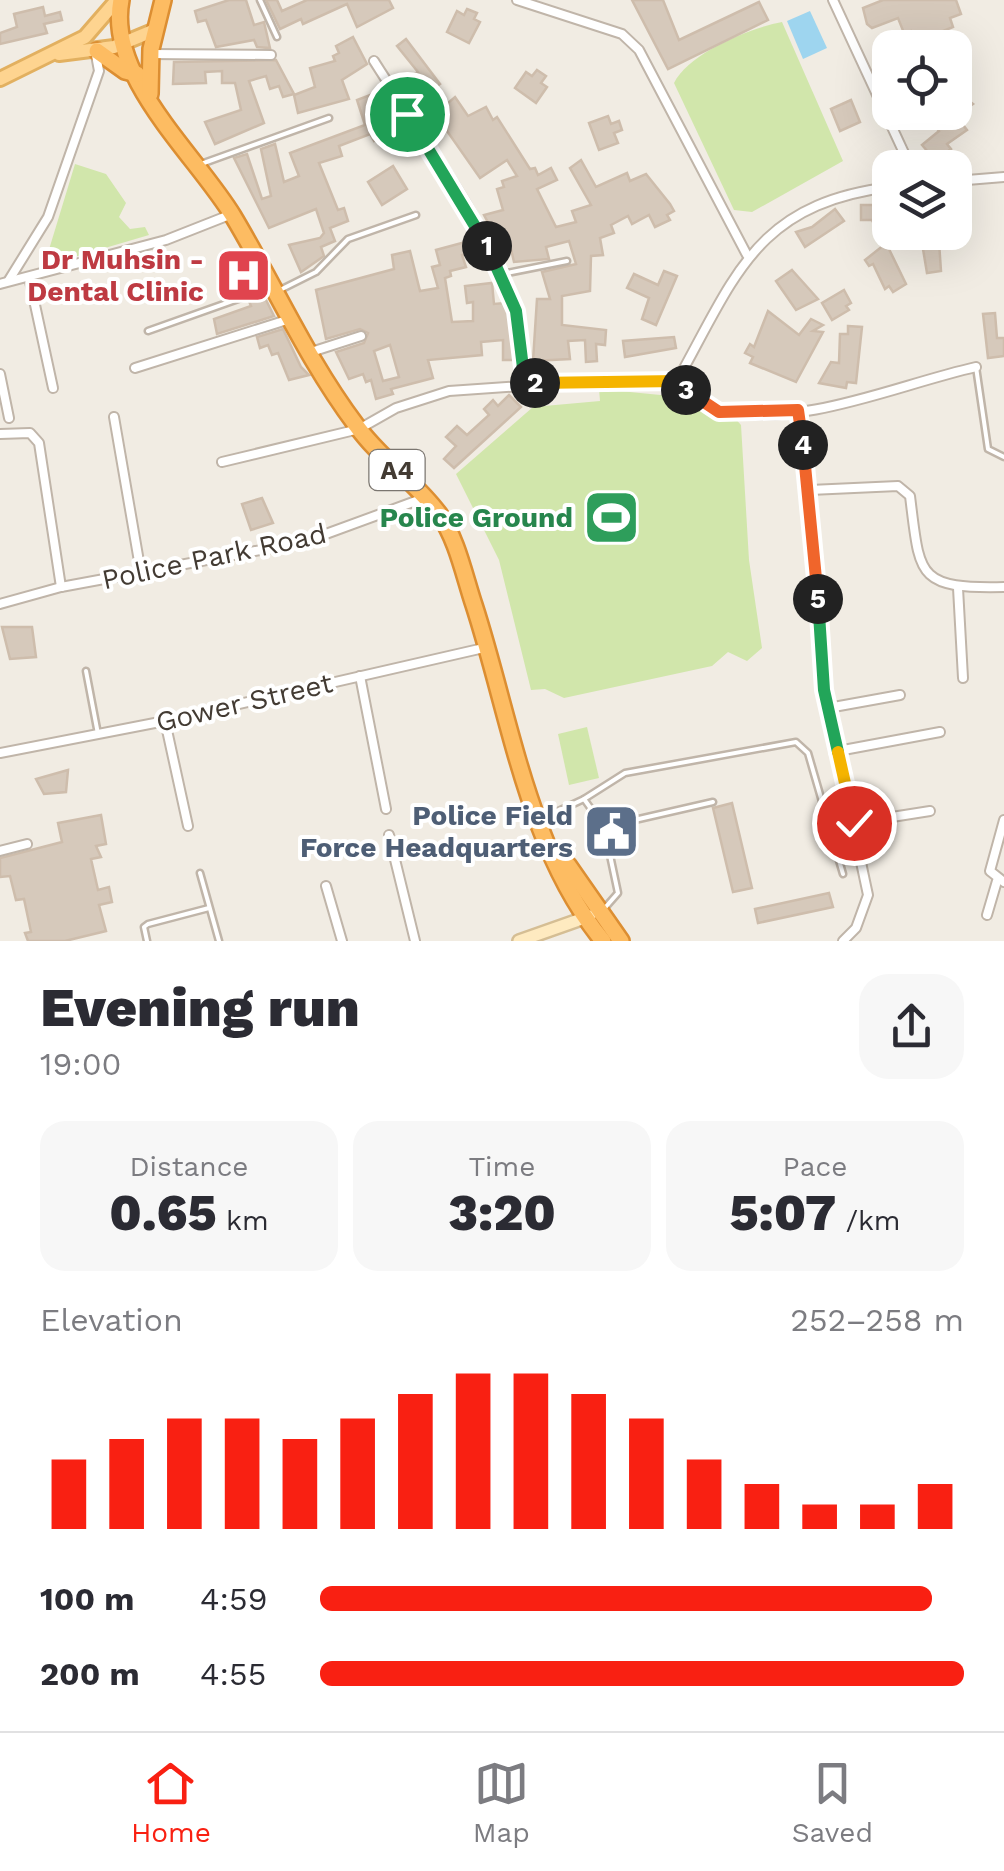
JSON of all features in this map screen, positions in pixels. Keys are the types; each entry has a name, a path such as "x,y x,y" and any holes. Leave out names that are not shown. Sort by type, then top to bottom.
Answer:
{"highway":[{"name":"A4","path":"119,0 124,43 150,100 232,214 308,353 358,430 424,498 450,534 488,648 523,780 556,857 568,865 604,941"},
{"path":"150,100 150,54 163,0"},
{"path":"96,51 124,71 137,74"},
{"name":"A4","path":"592,915 621,941"}],"main road":[{"path":"0,79 56,54 100,24 119,0"},
{"path":"56,54 96,51 155,30"},
{"path":"518,941 592,915"}],"street":[{"path":"517,0 622,34 638,50 730,231 747,255"},
{"path":"833,0 904,150"},
{"path":"4,282 48,217 98,71 96,51"},
{"path":"150,54 272,55"},
{"path":"374,61 502,274 516,311 525,384"},
{"path":"972,180 1004,177"},
{"path":"677,381 747,255 806,207 845,193 872,189"},
{"path":"4,282 166,240 232,214"},
{"path":"29,277 53,388"},
{"path":"135,368 290,319"},
{"path":"308,353 361,336"},
{"path":"222,462 358,430 427,395 525,384 677,381 694,399 719,412 798,410 856,402 976,367"},
{"path":"0,374 9,418"},
{"path":"798,410 810,490 828,708 868,894 856,928 843,941"},
{"path":"114,417 141,573"},
{"path":"0,434 30,433 40,444 61,588"},
{"path":"810,490 888,485 905,489 910,496 918,560 924,571 958,588 1004,587"},
{"name":"Police Park Road","path":"0,604 61,588 304,542 424,498"},
{"path":"958,588 962,678"},
{"name":"Gower Street","path":"0,754 165,722 488,648"},
{"path":"360,676 386,809"},
{"path":"828,708 900,695"},
{"path":"165,722 188,826"},
{"path":"838,751 940,732"},
{"path":"854,823 930,811"},
{"path":"987,915 1001,882 990,871 1004,820"},
{"path":"389,835 415,941"},
{"path":"0,851 27,844"},
{"path":"326,886 342,941"}],"lane":[{"path":"260,0 277,37"},
{"path":"197,166 329,118"},
{"path":"148,331 275,290 316,272 348,239 416,215"},
{"path":"502,274 567,261"},
{"path":"976,367 988,449 1004,457"},
{"path":"86,671 98,734"},
{"path":"540,818 584,799 626,773 796,742 808,754 844,874"},
{"path":"584,799 604,827 618,894 592,915"},
{"path":"604,827 713,802"},
{"path":"200,873 218,941"},
{"path":"147,941 144,928 148,924 209,908"}],"green space":[{"path":"782,22 843,161 752,212 734,210 674,83 706,52 738,36"},
{"path":"75,164 106,174 126,203 119,217 130,229 145,227 149,235 44,266"},
{"name":"Police Ground","path":"599,389 681,397 705,414 732,415 741,425 749,560 762,648 747,661 728,652 712,666 564,698 545,689 531,690 499,560 456,474 533,407 600,401"},
{"path":"587,727 599,778 569,785 558,734"}],"water":[{"path":"810,11 827,48 803,59 787,21"}],"building":[{"path":"229,0 246,0 254,25 264,22 270,48 257,47 254,40 216,47 206,20 198,22 195,11"},
{"path":"266,0 277,0 282,11 307,0 389,0 393,8 357,27 347,4 303,24 301,19 280,29"},
{"path":"632,0 663,0 679,40 759,2 768,20 668,69"},
{"path":"883,0 956,0 961,14 950,18 953,27 946,30 903,30 898,18 872,28 863,8"},
{"path":"43,7 45,16 60,12 62,20 44,24 47,33 0,44 0,33 17,27 14,14"},
{"path":"467,9 477,13 474,19 480,22 469,43 447,32 457,11 464,15"},
{"path":"353,37 367,64 342,80 349,99 298,113 294,95 315,87 310,68 335,61 333,56 339,53 336,46"},
{"path":"406,39 440,84 411,104 399,82 418,72 397,46"},
{"path":"276,60 294,94 283,97 279,86 270,89 266,76 249,81 264,123 215,144 205,122 241,110 235,83 222,83 222,71 205,72 206,83 173,84 174,62"},
{"path":"537,70 546,76 541,83 547,87 536,103 515,88 526,72 532,76"},
{"path":"383,90 395,122 390,130 374,141 370,134 339,146 342,156 319,163 338,210 344,208 348,221 330,228 335,241 321,247 324,256 301,272 289,245 320,238 324,233 316,209 269,228 234,158 247,154 262,199 271,196 261,149 275,144 284,182 299,176 290,153 365,125 357,100"},
{"path":"455,97 468,116 486,107 493,120 497,117 530,169 535,168 538,175 551,168 557,180 537,189 556,227 576,222 572,211 591,205 570,168 581,160 596,187 627,173 630,181 646,174 674,211 667,215 670,220 655,227 649,215 632,224 628,216 611,225 614,233 600,238 603,255 591,256 590,291 562,296 562,325 606,330 605,345 596,344 597,361 586,362 585,340 568,341 570,359 533,361 537,299 550,299 542,272 576,264 569,241 546,247 549,259 514,262 508,236 497,239 484,215 503,210 497,189 504,187 502,181 517,176 507,160 480,178 445,128 439,122 432,126 428,120"},
{"path":"851,100 860,122 840,131 831,109"},
{"path":"608,116 611,124 619,121 622,130 614,133 618,143 599,150 589,123"},
{"path":"967,130 947,144 950,150 926,150 922,145 939,131"},
{"path":"393,166 407,189 382,205 368,182"},
{"path":"861,205 872,205 872,220 861,220"},
{"path":"835,209 844,221 805,247 796,232 812,227"},
{"path":"469,241 472,252 462,255 466,267 450,271 451,276 445,278 452,322 473,321 473,302 467,303 465,286 492,283 494,304 505,303 508,310 515,360 503,360 503,340 481,342 482,355 428,360 433,378 391,389 393,394 376,399 371,380 366,382 363,374 349,379 336,352 364,343 368,333 360,329 326,339 316,290 394,269 392,255 410,251 420,291 438,288 432,267 440,265 436,250","holes":["390,345 399,377 383,381 374,351"]},
{"path":"878,250 889,250 906,284 893,292 889,286 885,289 873,264 869,266 865,260"},
{"path":"923,250 940,250 941,271 927,273"},
{"path":"792,270 818,299 796,310 776,281"},
{"path":"664,271 677,276 656,325 642,319 649,298 627,288 634,274 658,285"},
{"path":"844,290 851,303 846,306 849,310 832,320 822,303"},
{"path":"264,296 274,316 217,334 214,319 251,306 249,301"},
{"path":"768,311 799,335 811,319 823,325 813,331 823,332 796,382 750,363 753,357 745,353 750,344 754,347"},
{"path":"995,313 997,338 1004,338 1004,356 988,358 983,314"},
{"path":"848,326 862,327 856,383 847,382 846,388 819,383 831,362 839,363 840,334 848,334"},
{"path":"283,329 301,367 309,375 289,380 278,353 272,355 268,345 260,348 257,337"},
{"path":"674,337 676,348 625,357 623,341"},
{"path":"509,395 521,407 454,468 444,459 456,446 446,437 457,426 467,435 489,415 484,409 493,400 498,406"},
{"path":"262,498 273,523 251,530 242,504"},
{"path":"2,627 32,627 36,657 10,659"},
{"path":"68,770 66,792 44,794 36,779"},
{"path":"732,803 752,888 733,892 713,808"},
{"path":"101,815 106,844 96,846 101,857 91,859 98,890 109,887 112,902 99,905 106,931 65,941 28,941 25,933 31,932 24,899 16,900 10,876 0,877 0,858 62,842 58,823"},
{"path":"829,893 833,907 758,923 755,909"}],"place":[{"name":"Dr Muhsin - Dental Clinic","path":"243,275"},
{"name":"Police Ground","path":"612,517"},
{"name":"Police Field Force Headquarters","path":"612,831"}],"route":[{"path":"407,114 507,283 516,311 525,384 624,379 677,381 694,399 719,412 798,410 810,490 824,690 854,823"}]}
